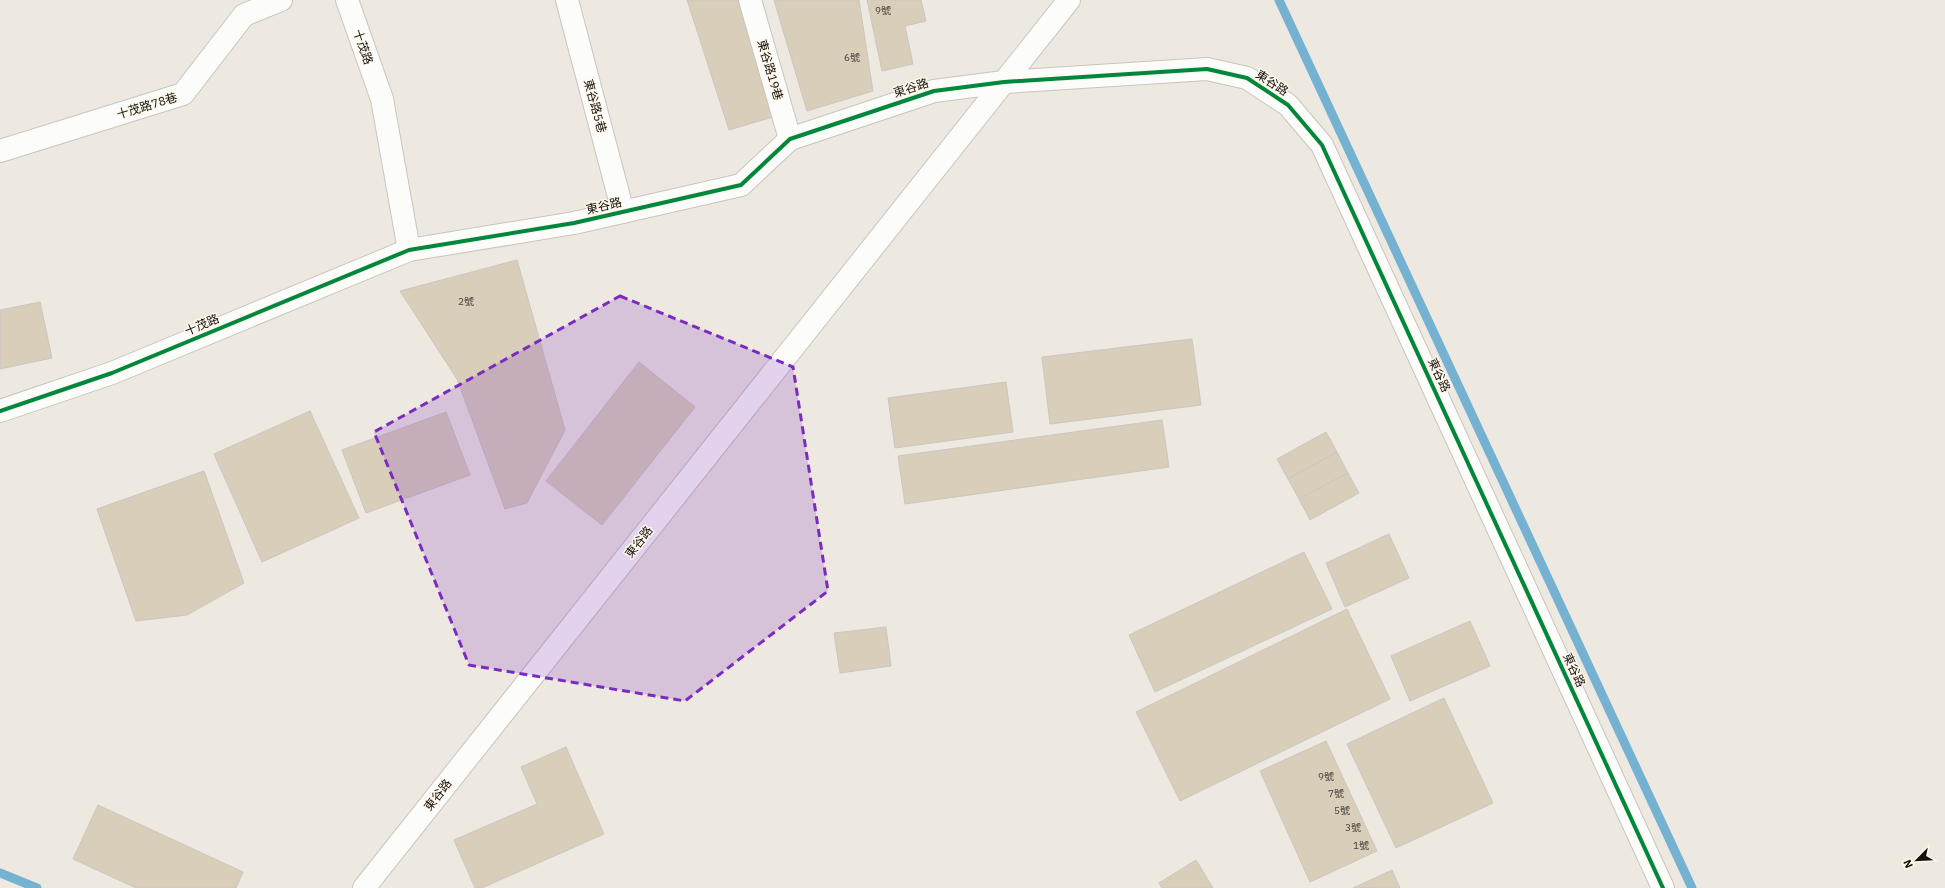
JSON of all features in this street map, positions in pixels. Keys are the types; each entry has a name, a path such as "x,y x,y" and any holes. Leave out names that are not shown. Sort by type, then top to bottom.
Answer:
{"street":[{"name":"十茂路78巷","path":"0,151 183,94 244,15 281,0"},
{"name":"十茂路","path":"0,411 112,373 409,250 382,99 347,0"},
{"name":"東谷路5巷","path":"567,0 623,212"},
{"name":"東谷路19巷","path":"750,0 790,140"},
{"name":"東谷路","path":"364,888 1069,0"},
{"name":"東谷路","path":"409,250 574,223 741,185 790,140 934,91 1004,82 1207,69 1247,78 1288,105 1322,145 1663,888"}],"highlighted area":[{"path":"620,296 793,367 828,591 685,701 469,665 374,432"}],"building":[{"path":"687,0 739,0 773,117 729,130"},
{"path":"774,0 859,0 873,91 807,111"},
{"path":"867,0 921,0 926,21 905,26 913,64 882,71"},
{"path":"517,260 565,430 527,503 505,509 457,379 400,291"},
{"path":"40,302 52,358 0,369 0,310"},
{"path":"1192,339 1201,405 1050,424 1042,357"},
{"path":"639,362 695,407 602,525 546,481"},
{"path":"1006,382 1013,432 895,448 888,398"},
{"path":"310,411 359,518 262,562 214,454"},
{"path":"446,412 470,475 366,513 342,450"},
{"path":"1162,420 1169,467 905,504 898,456"},
{"path":"1326,432 1337,452 1288,479 1277,459"},
{"path":"1337,452 1348,473 1299,499 1288,479"},
{"path":"204,471 244,583 187,615 136,621 97,509"},
{"path":"1348,473 1359,493 1310,520 1299,499"},
{"path":"1389,534 1409,578 1345,607 1326,563"},
{"path":"1304,552 1332,609 1155,692 1129,635"},
{"path":"1347,609 1390,699 1180,801 1136,712"},
{"path":"1470,621 1490,666 1410,701 1391,656"},
{"path":"886,627 891,666 840,673 834,633"},
{"path":"1444,698 1493,803 1396,848 1347,744"},
{"path":"1326,741 1377,851 1310,882 1260,771"},
{"path":"566,747 604,834 482,888 475,888 454,840 537,804 521,767"},
{"path":"98,805 243,872 236,888 136,888 73,859"},
{"path":"1196,860 1213,888 1162,888 1159,883"},
{"path":"1392,870 1400,888 1353,888"}],"waterway":[{"path":"1279,0 1692,888"},
{"path":"0,873 37,888"}],"cycle path":[{"path":"0,411 112,373 409,250 574,223 741,185 790,139 934,91 1004,82 1207,69 1247,78 1288,105 1322,145 1663,888"}]}
